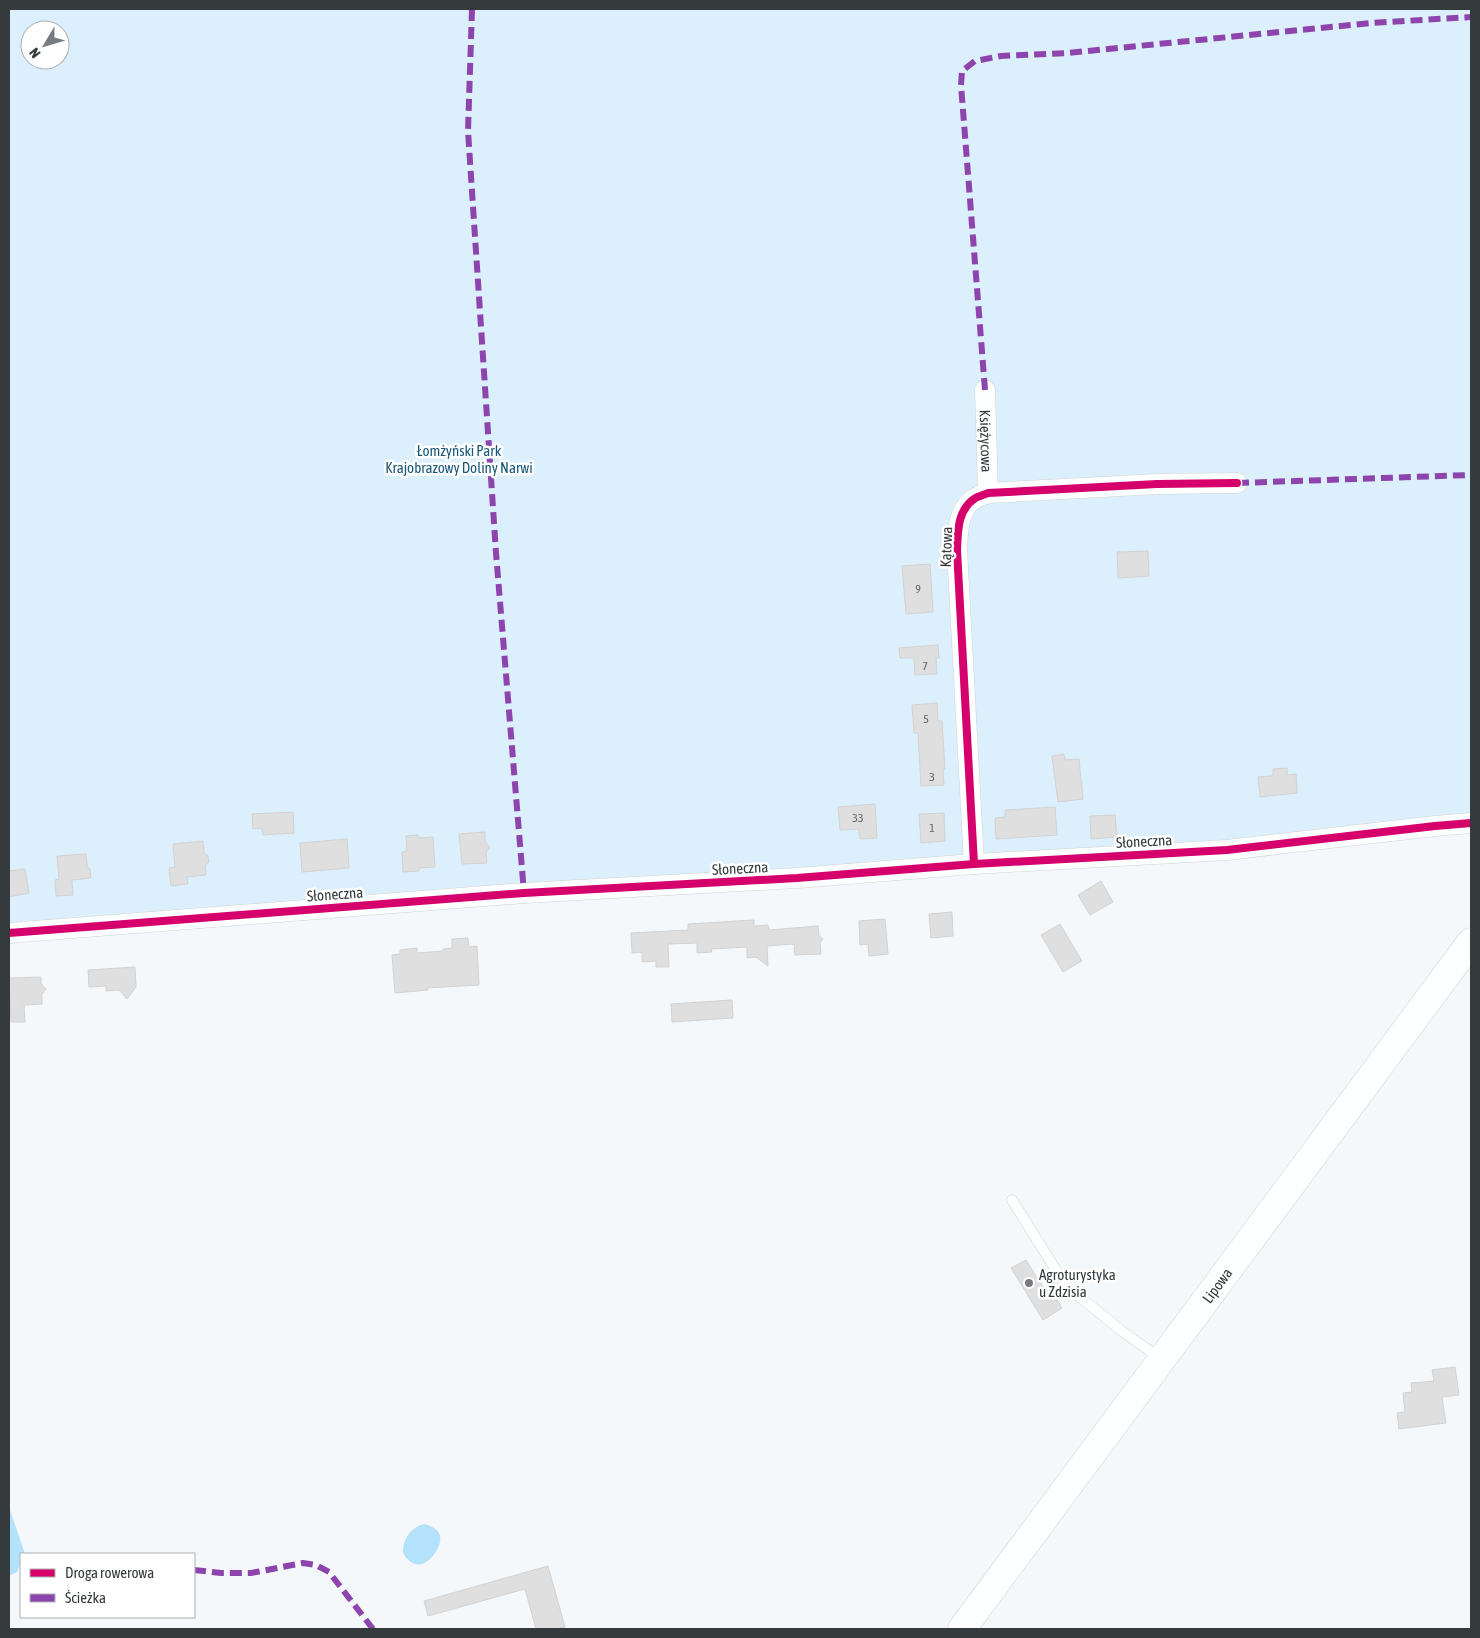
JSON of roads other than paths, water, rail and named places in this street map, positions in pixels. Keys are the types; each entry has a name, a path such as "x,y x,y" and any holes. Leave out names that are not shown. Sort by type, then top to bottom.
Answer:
{"main road":[{"name":"Lipowa","path":"962,1629 1471,942"}],"street":[{"name":"Księżycowa","path":"985,390 988,493"},
{"name":"Kątowa","path":"974,864 957,550 959,522 965,509 974,499 988,493 1157,484 1237,483"},
{"name":"Słoneczna","path":"9,933 524,893 797,878 974,864 1227,850 1471,823"}],"lane":[{"path":"1012,1200 1066,1286 1122,1331 1162,1359"}],"water":[{"path":"9,1507 25,1553 20,1553 20,1565 17,1572 9,1576"},
{"path":"424,1524 437,1531 440,1541 437,1550 429,1560 425,1563 416,1564 407,1559 403,1553 404,1543 411,1531"}],"place":[{"name":"Agroturystyka u Zdzisia","path":"1029,1283"}],"park label":[{"name":"Łomżyński Park Krajobrazowy Doliny Narwi","path":"459,458"}]}
